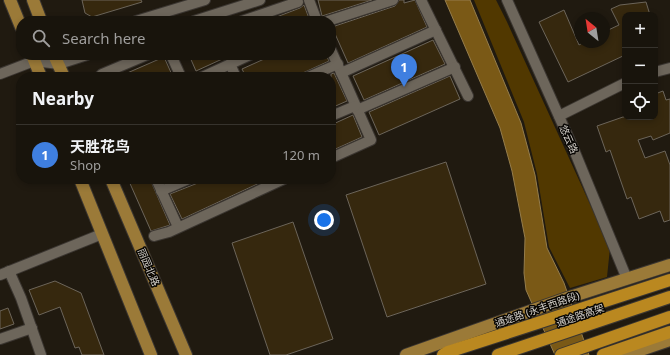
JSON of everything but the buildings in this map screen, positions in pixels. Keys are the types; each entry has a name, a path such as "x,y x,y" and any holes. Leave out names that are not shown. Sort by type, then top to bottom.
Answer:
{"highway":[{"path":"442,355 670,280"},
{"name":"通途路高架","path":"498,355 670,297"},
{"path":"561,355 670,317"},
{"path":"604,355 670,332"}],"main road":[{"path":"10,0 17,16"},
{"path":"33,0 39,16"},
{"path":"37,60 39,72"},
{"path":"57,60 62,72"},
{"path":"82,184 151,355"},
{"name":"丽园北路","path":"113,184 186,355"},
{"name":"通途路 (永丰西路段)","path":"406,355 570,297 670,265"},
{"path":"626,355 670,340"}],"street":[{"path":"153,16 206,0"},
{"path":"210,16 260,0"},
{"path":"309,0 315,16"},
{"path":"336,18 393,0"},
{"path":"421,0 468,96"},
{"name":"悠云路","path":"507,0 559,116 627,279"},
{"path":"256,16 299,1"},
{"path":"325,72 436,30"},
{"path":"0,74 30,60"},
{"path":"107,72 135,60"},
{"path":"174,60 179,72"},
{"path":"213,72 239,60"},
{"path":"335,60 371,140 336,156"},
{"path":"230,64 234,72"},
{"path":"336,114 356,108 455,67"},
{"path":"658,71 670,68"},
{"path":"559,116 623,84"},
{"path":"158,184 178,228"},
{"path":"161,191 177,184"},
{"path":"154,236 178,228 271,184"},
{"path":"41,355 22,298 4,273 102,234"},
{"path":"0,339 32,328"}],"shaded area":[{"path":"445,0 470,0 521,123 535,175 547,248 564,283 589,355 555,355 526,290 524,273 525,238 512,171 500,128"},
{"path":"474,0 496,0 507,22 610,248 607,277 570,288 549,247 537,174 524,122"}],"place":[{"name":"天胜花鸟","path":"404,87"}]}
